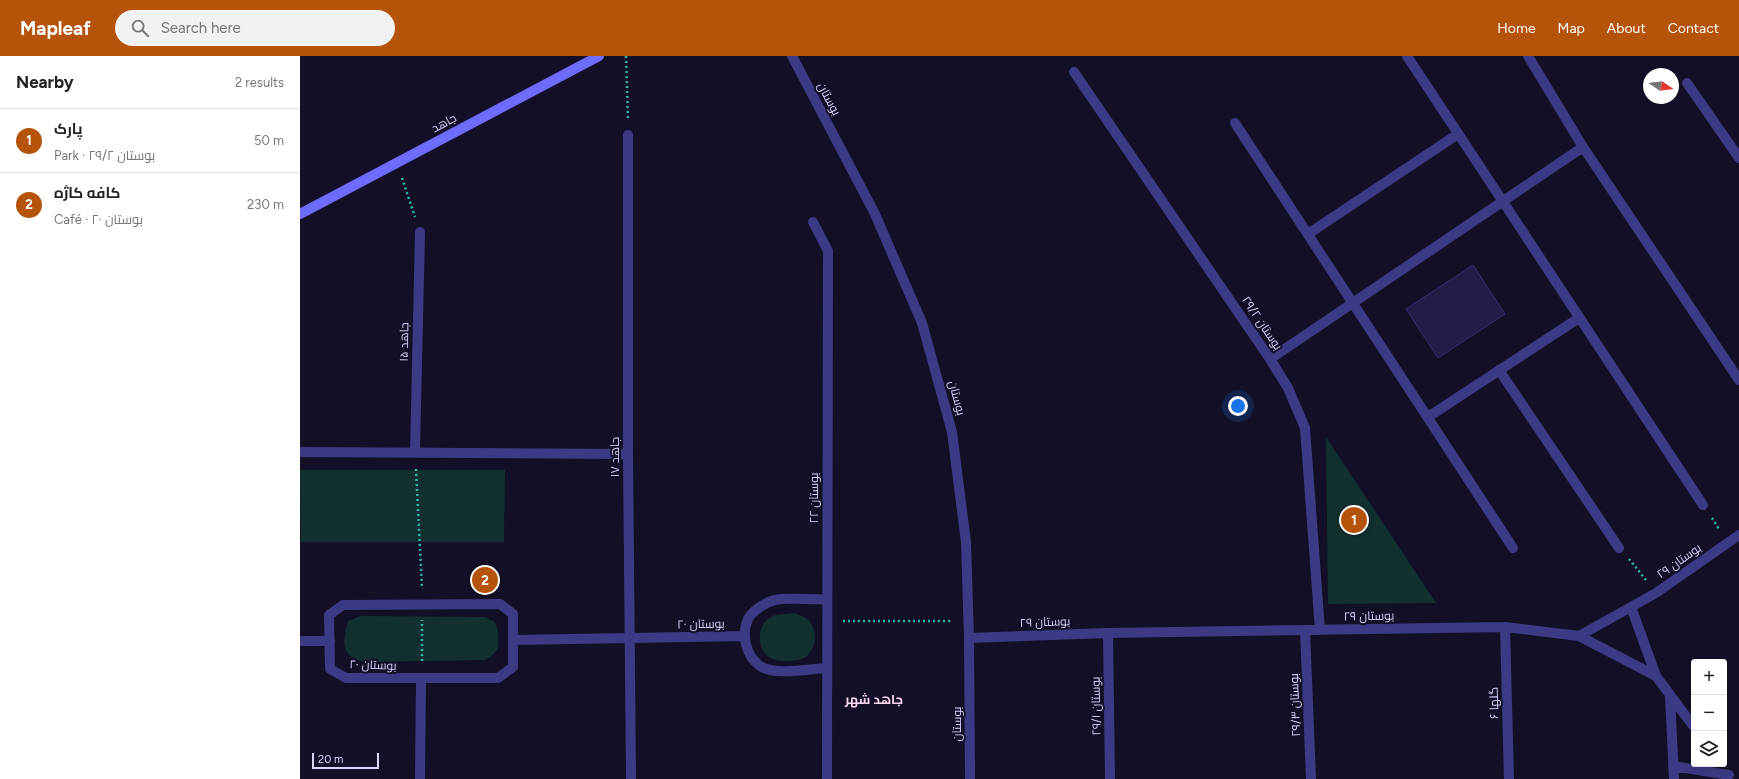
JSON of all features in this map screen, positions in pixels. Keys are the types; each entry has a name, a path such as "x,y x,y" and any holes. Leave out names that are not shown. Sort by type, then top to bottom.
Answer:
{"main road":[{"name":"جاهد","path":"300,214 599,56"}],"street":[{"name":"بوستان","path":"792,56 875,214 922,323 952,432 966,542 969,622 970,779"},
{"path":"1407,56 1703,505"},
{"path":"1528,56 1583,147 1739,380"},
{"name":"بوستان ۲۹/۲","path":"1074,72 1270,359 1288,388 1305,428 1320,630"},
{"path":"1688,83 1739,158"},
{"path":"1235,123 1513,548"},
{"path":"1308,234 1458,134"},
{"name":"جاهد ۱۷","path":"628,135 628,454 631,779"},
{"path":"1270,359 1583,147"},
{"name":"بوستان ۲۲","path":"814,222 828,251 827,779"},
{"name":"جاهد ۱۵","path":"415,452 420,232"},
{"path":"1428,417 1579,318"},
{"path":"1499,370 1619,548"},
{"path":"300,452 628,454"},
{"name":"بوستان ۲۹","path":"969,638 1108,633 1505,627 1579,636 1656,593 1739,535"},
{"path":"827,599 774,600 759,608 748,619 745,636 749,655 761,666 779,671 827,668"},
{"name":"بوستان ۲۰","path":"343,604 500,604 513,614 514,640 513,667 498,678 346,678 330,669 329,615 343,604"},
{"path":"1631,607 1656,676 1691,724"},
{"name":"گلها ۶","path":"1505,627 1509,779"},
{"name":"بوستان ۲۹/۳","path":"1305,630 1311,779"},
{"name":"بوستان ۲۹/۱","path":"1108,633 1110,779"},
{"name":"بوستان ۲۰","path":"514,640 745,636"},
{"path":"1579,636 1656,676"},
{"path":"300,641 330,641"},
{"path":"420,779 421,679"},
{"path":"1670,696 1674,779"},
{"path":"1673,766 1731,777"},
{"path":"1723,767 1731,777"}],"path":[{"path":"626,56 628,135"},
{"path":"397,163 420,232"},
{"path":"415,452 423,604 421,679"},
{"path":"1703,505 1728,543"},
{"path":"1619,548 1656,593"},
{"path":"827,621 969,622"}],"green space":[{"path":"1326,437 1436,603 1328,604"},
{"path":"300,470 505,470 504,542 301,542"},
{"path":"795,613 806,618 813,627 815,639 812,650 804,658 796,660 783,661 770,658 761,647 760,636 763,625 771,617 776,615"},
{"path":"360,616 485,617 495,622 498,632 498,648 493,655 485,660 365,662 353,658 348,654 344,640 348,621"}],"building":[{"path":"1473,265 1505,314 1438,358 1406,309"}],"place":[{"name":"پارک","path":"1354,520"},
{"name":"کافه کاژه","path":"485,580"}],"district":[{"name":"جاهد شهر","path":"874,699"}]}
